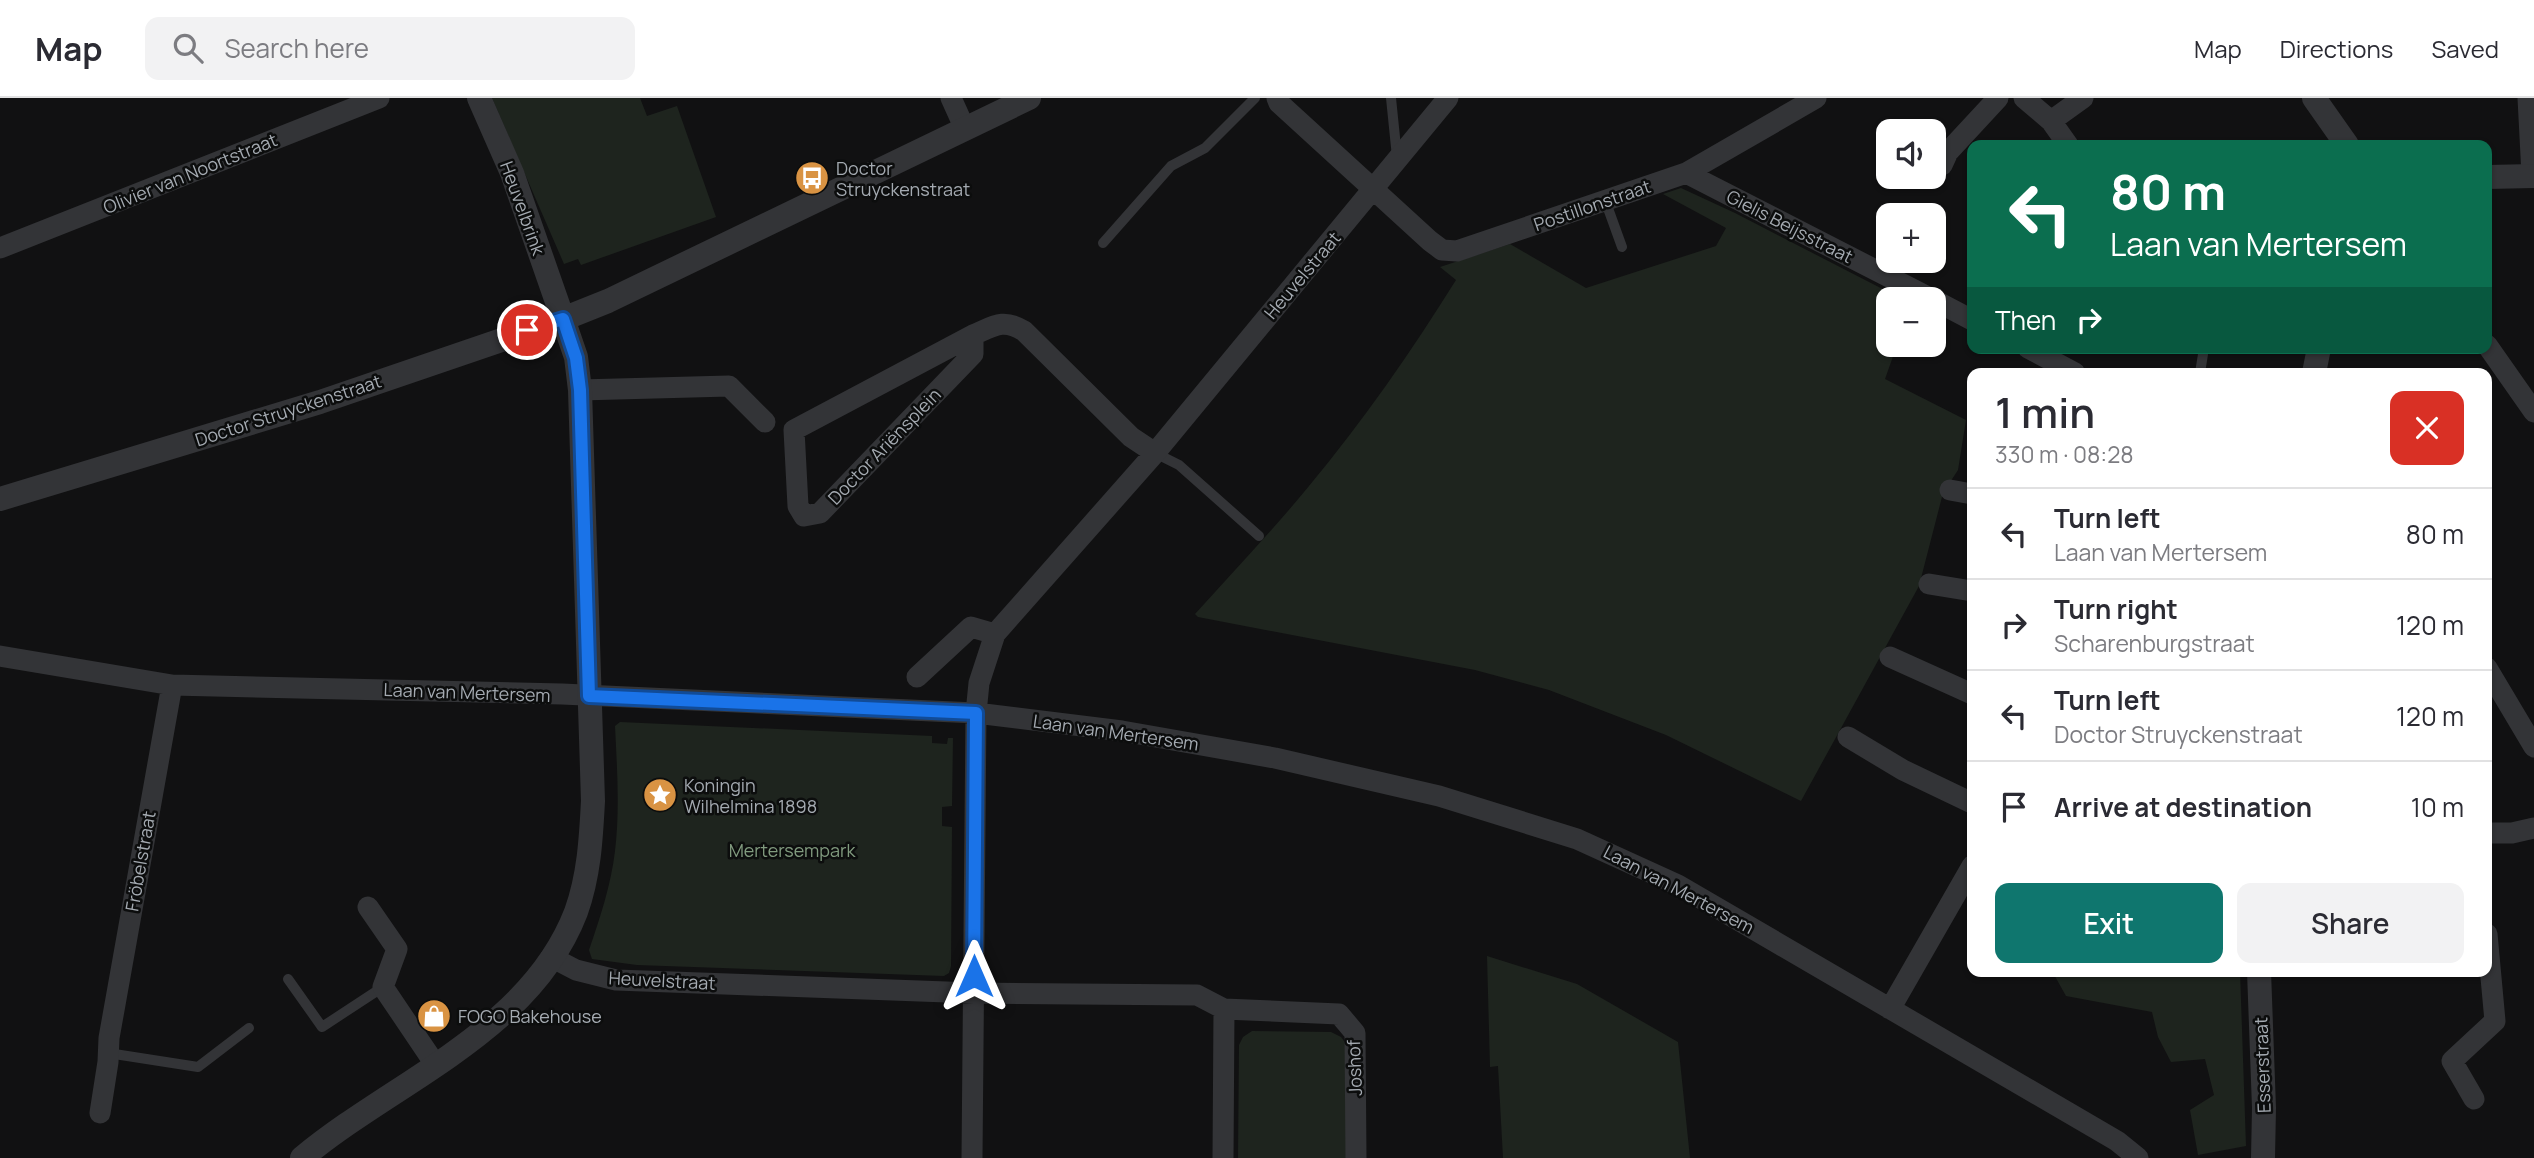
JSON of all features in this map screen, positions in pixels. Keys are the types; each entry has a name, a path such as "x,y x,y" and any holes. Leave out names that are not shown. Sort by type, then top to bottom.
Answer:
{"street":[{"name":"Olivier van Noortstraat","path":"0,248 379,98"},
{"name":"Heuvelbrink","path":"479,98 512,173 563,319 576,358 580,390 593,802 588,862 575,913 551,957"},
{"path":"951,98 965,129"},
{"name":"Doctor Struyckenstraat","path":"0,499 320,402 563,319 608,301 1029,98"},
{"name":"Postillonstraat","path":"1277,98 1279,103 1430,242 1442,250 1450,251 1457,251 1686,173 1816,98"},
{"name":"Heuvelstraat","path":"972,1158 976,713 979,683 995,634 1155,453 1448,98"},
{"path":"1946,156 1998,98"},
{"path":"2024,98 2051,121 2064,140"},
{"path":"2051,121 2083,98"},
{"path":"2314,98 2343,140"},
{"path":"2492,177 2533,175 2528,98"},
{"name":"Gielis Beijsstraat","path":"1686,173 1908,287"},
{"name":"Gielis Beijsstraat","path":"1946,307 1967,317"},
{"name":"Doctor Ariënsplein","path":"973,335 973,354 820,513 804,516 799,506 794,430 973,335 1003,322 1024,331 1132,437 1155,453"},
{"path":"2492,352 2534,412"},
{"path":"2039,354 2066,368"},
{"path":"580,390 729,386 765,422"},
{"path":"1950,490 1967,493"},
{"path":"1929,584 1967,590"},
{"path":"917,677 971,627 995,634"},
{"name":"Laan van Mertersem","path":"0,656 172,685 589,696 976,713 1122,731 1275,758 1439,796 1543,826 1612,853 1678,885 2116,1141 2138,1158"},
{"path":"1890,657 1967,692"},
{"path":"2492,676 2534,747"},
{"name":"Fröbelstraat","path":"100,1113 108,1045 172,685"},
{"path":"1848,737 1903,770 1967,801"},
{"path":"2492,833 2534,828"},
{"path":"1890,1009 1967,875"},
{"path":"368,908 397,949 383,987 435,1064"},
{"path":"302,1158 500,1016 528,987 551,957"},
{"name":"Heuvelstraat","path":"551,957 576,970 617,980 974,993"},
{"name":"Esserstraat","path":"2259,977 2263,1158"},
{"path":"2474,1100 2452,1061 2495,1021 2491,977"},
{"name":"Joshof","path":"974,993 1197,995 1224,1009 1339,1014 1355,1033 1356,1158"},
{"path":"1223,1158 1224,1009"}],"lane":[{"path":"1103,243 1171,166 1205,148 1255,98"},
{"path":"1391,98 1397,160"},
{"path":"1605,200 1622,247"},
{"path":"1155,453 1179,465 1259,536"},
{"path":"288,979 322,1027 383,987"},
{"path":"108,1045 198,1067 248,1028"}],"green space":[{"path":"492,98 640,98 647,116 677,106 716,217 581,265 578,259 564,264"},
{"path":"1681,188 1879,287 1876,287 1876,357 1893,357 1885,379 1966,420 1958,470 1943,493 1919,586 1801,801 1666,735 1549,690 1475,670 1198,617 1195,614 1295,502 1386,386 1456,280 1440,267 1510,244 1586,288 1716,246 1726,228 1663,194"},
{"name":"Mertersempark","path":"620,722 932,736 932,743 947,744 948,738 953,738 952,806 942,807 942,826 952,827 949,973 944,976 637,965 592,959 589,950 608,889 617,836 615,726"},
{"path":"1487,956 1577,984 1678,1042 1690,1158 1503,1158 1498,1066 1490,1067"},
{"path":"2055,977 2240,977 2246,1146 2198,1155 2190,1110 2214,1095 2205,1059 2171,1062 2158,1037 2152,1012 2066,996"},
{"path":"1252,1031 1331,1032 1341,1037 1347,1045 1348,1158 1238,1158 1239,1045 1243,1037"}],"place":[{"name":"Doctor Struyckenstraat","path":"812,178"},
{"name":"Koningin Wilhelmina 1898","path":"660,795"},
{"name":"FOGO Bakehouse","path":"434,1016"}],"route":[{"path":"527,330 563,319 576,358 580,390 589,696 976,713 974,976"}]}
